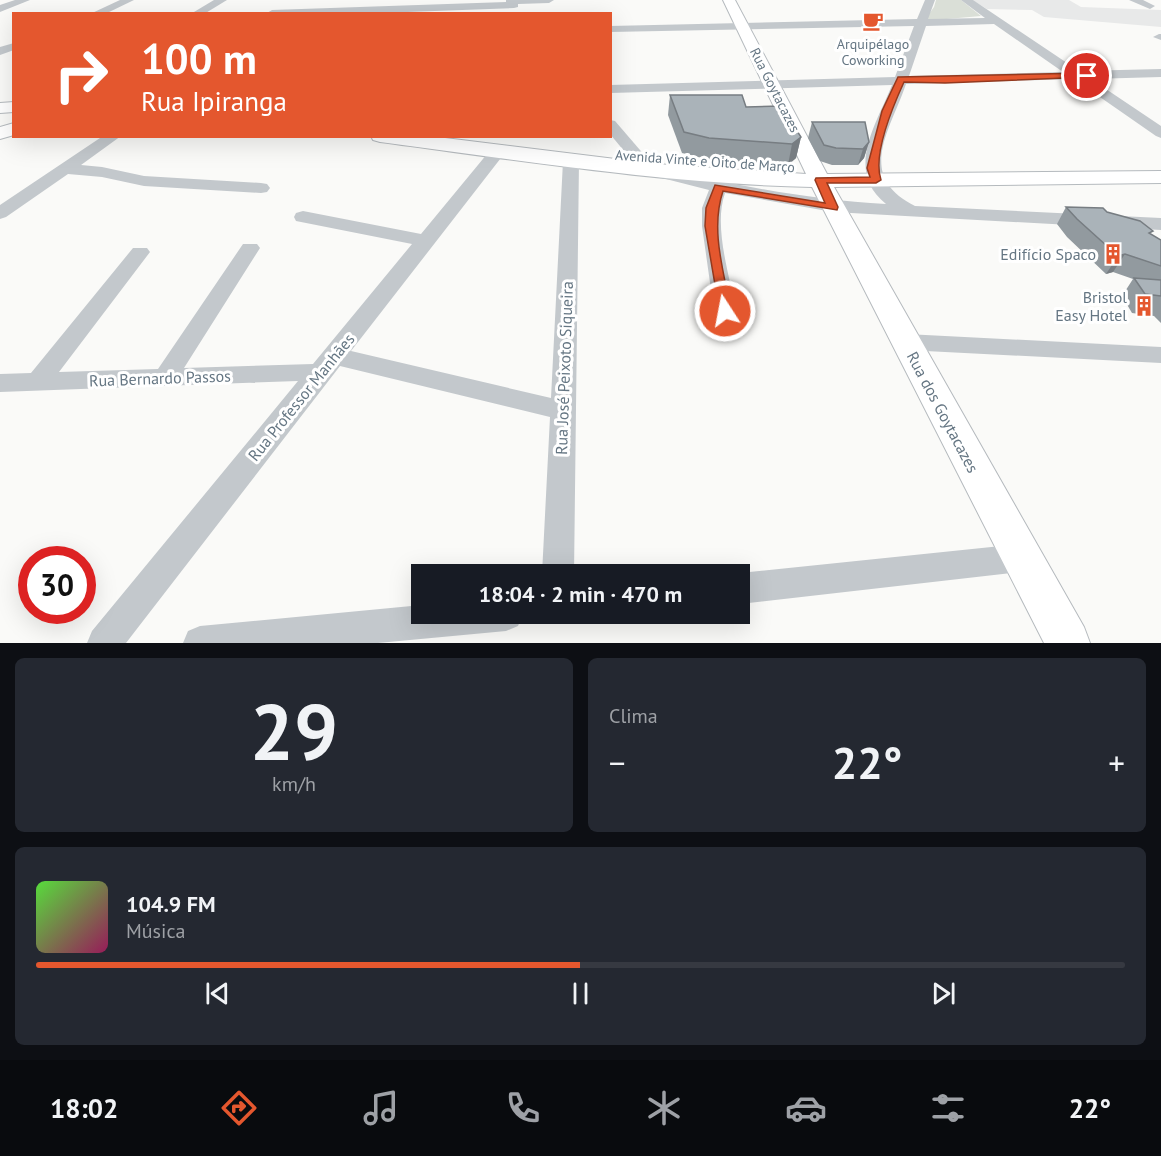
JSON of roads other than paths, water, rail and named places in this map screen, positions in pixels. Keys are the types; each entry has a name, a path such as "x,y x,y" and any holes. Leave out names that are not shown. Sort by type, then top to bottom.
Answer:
{"main road":[{"name":"Rua Goytacazes","path":"729,0 823,185"},
{"name":"Avenida Vinte e Oito de Março","path":"396,138 660,171 823,185"},
{"name":"Avenida Vinte e Oito de Março","path":"484,138 626,153 823,185"},
{"path":"626,153 649,168 660,171"},
{"path":"823,185 874,174 1161,164"},
{"path":"874,174 1161,177"},
{"name":"Rua dos Goytacazes","path":"823,185 1068,643"}],"street":[{"path":"0,9 25,0"},
{"path":"100,12 129,0"},
{"path":"199,12 222,0"},
{"path":"433,12 514,6 549,0"},
{"path":"911,211 885,196 874,174 887,111 930,0"},
{"path":"966,0 1161,133"},
{"path":"1134,0 1150,6"},
{"path":"307,12 514,6"},
{"path":"612,29 997,21"},
{"path":"612,89 773,83 868,82 889,86 945,80 1161,73"},
{"path":"612,128 626,153"},
{"path":"0,213 111,138"},
{"name":"Rua Professor Manhães","path":"104,643 498,151"},
{"name":"Rua José Peixoto Siqueira","path":"558,564 571,161"},
{"path":"64,169 102,172 144,181 261,188"},
{"path":"660,171 719,187 823,185 911,211 1161,224"},
{"path":"719,187 711,208 711,226 725,311"},
{"path":"303,217 426,241"},
{"path":"1130,222 1153,244"},
{"path":"165,378 250,248"},
{"path":"38,382 140,252"},
{"path":"906,342 1161,355"},
{"name":"Rua Bernardo Passos","path":"0,383 165,378 328,364 562,410"},
{"path":"750,588 1021,558"},
{"path":"200,643 411,623"}],"place":[{"name":"Arquipélago Coworking","path":"873,21"},
{"name":"Edifício Spaco","path":"1113,254"},
{"name":"Bristol Easy Hotel","path":"1144,306"}]}
